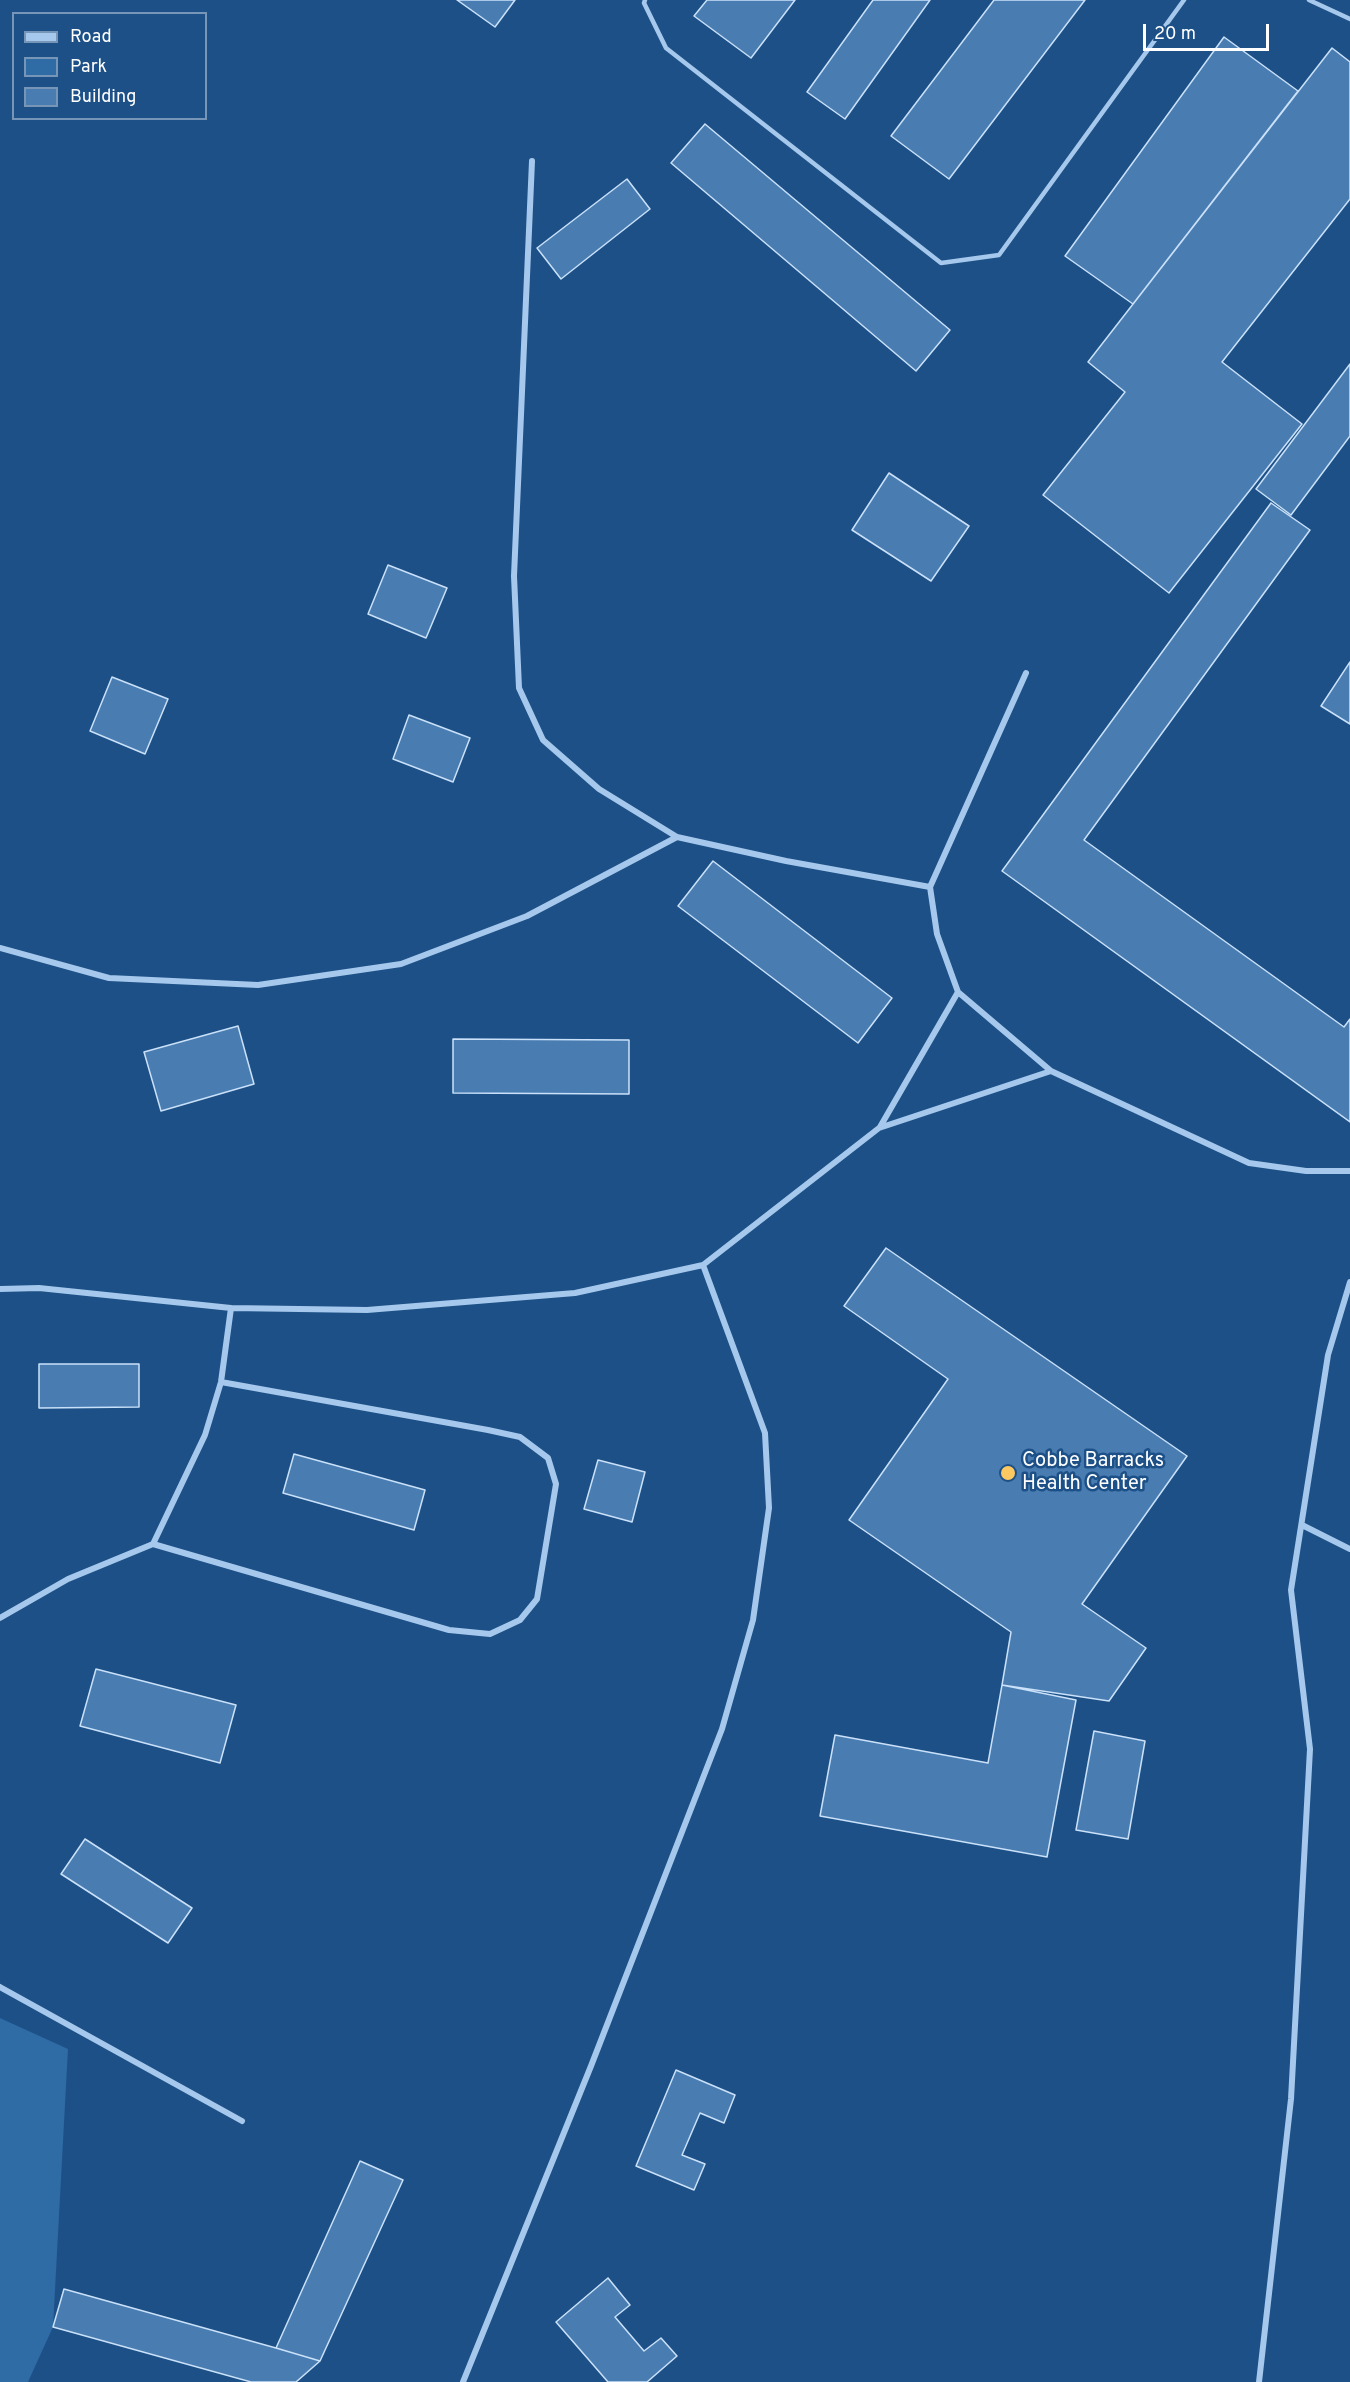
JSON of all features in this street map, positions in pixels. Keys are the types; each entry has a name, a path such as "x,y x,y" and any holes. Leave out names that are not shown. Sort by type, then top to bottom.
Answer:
{"street":[{"path":"532,161 514,576 519,688 543,740 599,789 677,837 786,861 930,887"},
{"path":"1026,674 930,887 938,934 958,992 1050,1071 1249,1162 1306,1171 1350,1171"},
{"path":"0,948 109,978 258,985 401,964 527,916 677,837"},
{"path":"879,1128 958,992"},
{"path":"0,1289 39,1288 231,1308 367,1311 564,1294 703,1265 879,1128 1050,1071"},
{"path":"463,2382 714,1750 753,1620 769,1508 765,1433 703,1265"},
{"path":"1259,2382 1292,2099 1310,1749 1292,1590 1328,1355 1350,1282"},
{"path":"153,1544 205,1435 221,1382 231,1308"},
{"path":"0,1618 68,1579 153,1544 449,1630 490,1634 520,1620 537,1599 556,1484 548,1458 520,1437 221,1382"},
{"path":"1302,1525 1350,1549"},
{"path":"0,1987 242,2121"}],"lane":[{"path":"645,0 644,3 666,48 941,263 999,255 1184,0"},
{"path":"1309,0 1350,19"}],"green space":[{"path":"0,2018 68,2049 53,2327 28,2382 0,2382"}],"building":[{"path":"457,0 515,0 495,27"},
{"path":"707,0 795,0 751,58 694,16"},
{"path":"873,0 930,0 845,119 807,92"},
{"path":"994,0 1085,0 949,179 891,136"},
{"path":"1224,37 1298,91 1133,304 1065,256"},
{"path":"1332,48 1350,62 1350,199 1222,362 1302,424 1169,593 1043,495 1125,392 1088,362"},
{"path":"705,124 950,330 916,371 671,163"},
{"path":"627,179 650,209 561,279 537,248"},
{"path":"1350,364 1350,436 1291,515 1256,489"},
{"path":"889,473 969,526 931,581 852,530"},
{"path":"1271,503 1310,530 1084,840 1344,1027 1350,1019 1350,1122 1002,871"},
{"path":"388,565 447,588 426,638 368,614"},
{"path":"1350,662 1350,724 1321,706"},
{"path":"112,677 168,699 145,754 90,731"},
{"path":"409,715 470,738 453,782 393,759"},
{"path":"713,861 892,998 858,1043 678,906"},
{"path":"238,1026 254,1084 161,1111 144,1052"},
{"path":"453,1039 629,1040 629,1094 453,1093"},
{"path":"886,1248 1187,1456 1082,1604 1146,1648 1109,1701 1002,1685 1011,1632 849,1520 948,1379 844,1306"},
{"path":"39,1364 139,1364 139,1407 39,1408"},
{"path":"294,1454 425,1490 414,1530 283,1493"},
{"path":"598,1460 645,1472 632,1522 584,1509"},
{"path":"96,1669 236,1705 220,1763 80,1726"},
{"path":"1002,1685 1076,1700 1047,1857 820,1816 835,1735 988,1763"},
{"path":"1094,1731 1145,1741 1128,1839 1076,1830"},
{"path":"85,1839 192,1908 168,1943 61,1874"},
{"path":"676,2070 735,2095 724,2123 700,2113 682,2155 705,2164 694,2190 636,2166"},
{"path":"360,2161 403,2180 320,2361 276,2348"},
{"path":"608,2278 630,2305 615,2317 644,2351 661,2338 677,2356 647,2382 608,2382 556,2322"},
{"path":"64,2289 320,2361 296,2382 251,2382 53,2327"}],"place":[{"name":"Cobbe Barracks Health Center","path":"1008,1473"}]}
